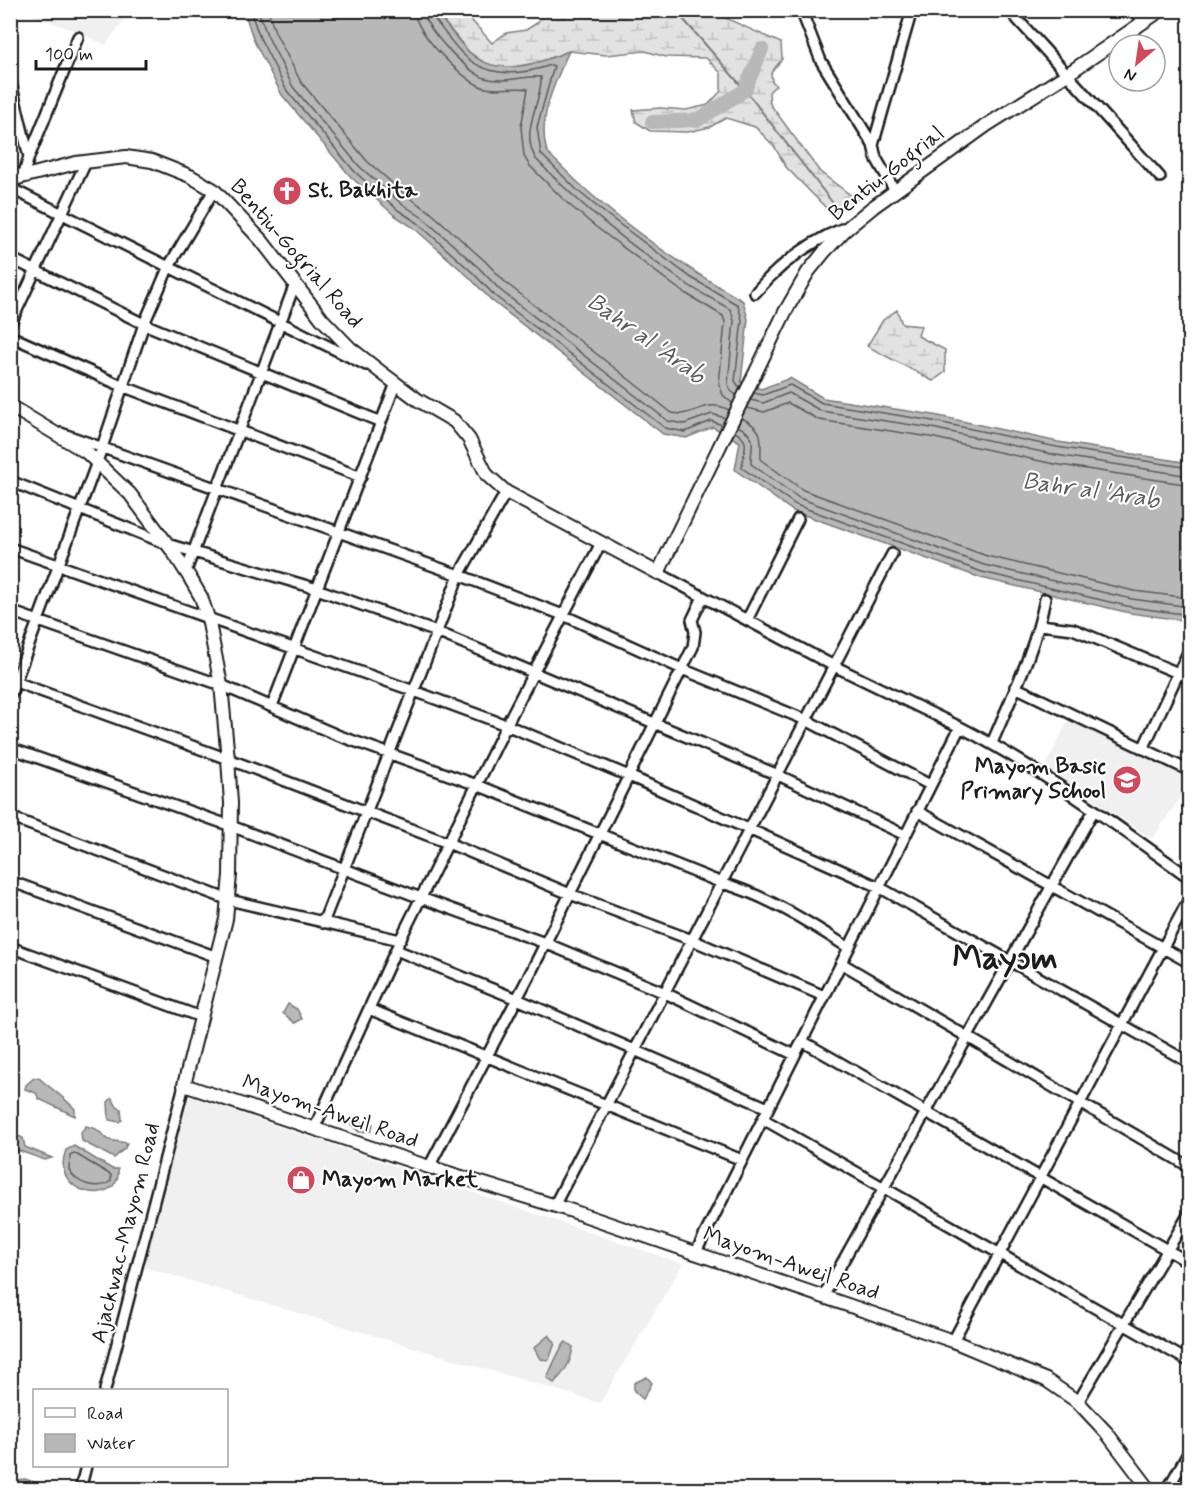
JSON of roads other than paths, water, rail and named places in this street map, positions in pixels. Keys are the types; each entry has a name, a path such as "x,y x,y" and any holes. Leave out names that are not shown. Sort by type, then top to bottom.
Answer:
{"main road":[{"name":"Bentiu-Gogrial","path":"658,573 785,312 808,272 825,251 852,224 895,191 987,126 1161,10"},
{"name":"Bentiu-Gogrial Road","path":"10,180 86,162 126,157 152,161 190,176 214,190 262,241 322,319 350,348 396,383 454,421 469,439 487,475 506,492 658,573"},
{"path":"10,406 70,441 97,462 130,494 186,571 201,597 208,618 221,685 228,759 231,826 229,900 184,1085"},
{"name":"Mayom-Aweil Road","path":"184,1085 554,1206 953,1341 1013,1364 1046,1380 1078,1402 1106,1432 1150,1490"}],"street":[{"path":"801,10 821,61 873,145 876,158 895,191"},
{"path":"873,145 912,10"},
{"path":"1009,10 1160,177"},
{"path":"1135,10 1143,22"},
{"path":"10,171 23,176 78,37"},
{"path":"10,79 29,157"},
{"path":"10,325 86,162"},
{"path":"10,188 382,373"},
{"path":"10,696 13,681 38,622 97,462 144,324 169,266 214,190"},
{"path":"755,293 802,250 822,237 852,224"},
{"path":"10,258 144,324 381,422"},
{"path":"186,571 295,284"},
{"path":"10,336 123,386 361,477"},
{"path":"272,706 396,383"},
{"path":"46,427 459,575 563,615 682,669 806,720 930,785"},
{"path":"10,481 80,507 167,544 318,589 437,632 778,775 905,836"},
{"path":"323,923 459,575 506,492"},
{"path":"747,620 798,519"},
{"path":"314,1128 400,940 506,725 601,543"},
{"path":"10,548 414,691 506,725 629,776 879,887 1190,1063"},
{"path":"554,1206 892,554"},
{"path":"658,573 834,666 992,743 1051,780 1190,878"},
{"path":"429,1167 546,943 693,647 695,632 692,620 703,597"},
{"path":"992,743 1040,625 1045,599"},
{"path":"10,612 221,685 337,735 477,784 722,883 741,888 801,917 849,948"},
{"path":"1040,625 1073,629 1190,678"},
{"path":"1143,749 1190,648"},
{"path":"13,681 228,759 448,843 570,894 692,940 824,996"},
{"path":"1016,687 1190,771"},
{"path":"695,1254 960,727"},
{"path":"10,748 231,826 546,943 665,993 795,1055"},
{"path":"823,1297 1094,810"},
{"path":"917,812 1190,963"},
{"path":"10,817 229,900 400,940"},
{"path":"10,881 216,957"},
{"path":"953,1341 1190,897"},
{"path":"10,947 201,1017"},
{"path":"396,950 517,999 634,1052 768,1108"},
{"path":"841,963 1190,1167"},
{"path":"369,1009 742,1160"},
{"path":"802,1041 1190,1263"},
{"name":"Ajackwac-Mayom Road","path":"105,1389 184,1085"},
{"path":"763,1119 1190,1362"},
{"path":"1078,1402 1190,1212"},
{"path":"1167,1490 1190,1450"},
{"path":"80,1490 86,1467"}],"water":[{"name":"Bahr al 'Arab","path":"244,11 435,11 468,51 479,60 504,67 530,64 569,51 546,111 544,136 547,151 583,187 626,224 672,257 743,301 748,319 741,382 761,389 790,378 823,398 934,415 1058,442 1189,463 1189,621 1130,613 981,578 793,511 735,470 740,442 713,427 686,438 663,434 491,300 414,228 394,215 351,177 282,95 254,41"},
{"path":"288,1004 297,1009 302,1019 295,1023 283,1013"},
{"path":"34,1078 39,1078 71,1105 75,1109 75,1116 39,1099 36,1093 25,1089"},
{"path":"112,1098 117,1107 121,1109 122,1120 119,1122 109,1120 108,1102"},
{"path":"353,1119 373,1124 371,1131 359,1132 349,1123"},
{"path":"86,1126 96,1129 109,1140 127,1143 125,1148 114,1158 82,1141 81,1132"},
{"path":"11,1133 23,1138 25,1147 52,1158 45,1160 11,1148"},
{"path":"74,1146 112,1169 118,1169 116,1181 109,1189 99,1192 87,1191 76,1187 67,1178 63,1166 66,1150"},
{"path":"549,1335 555,1343 549,1360 540,1359 534,1348"},
{"path":"566,1342 573,1347 571,1357 564,1371 554,1383 547,1378"},
{"path":"647,1377 652,1383 643,1399 634,1391 634,1383"},
{"path":"25,1479 34,1482 35,1489 13,1489 18,1480"}],"waterway":[{"path":"680,10 684,20 745,90 832,202"},
{"path":"652,122 698,120 745,90 762,49"}],"place":[{"name":"St. Bakhita","path":"287,191"},
{"name":"Mayom Basic Primary School","path":"1127,780"},
{"name":"Mayom Market","path":"301,1180"}],"district":[{"name":"Mayɔm","path":"1005,958"}]}
